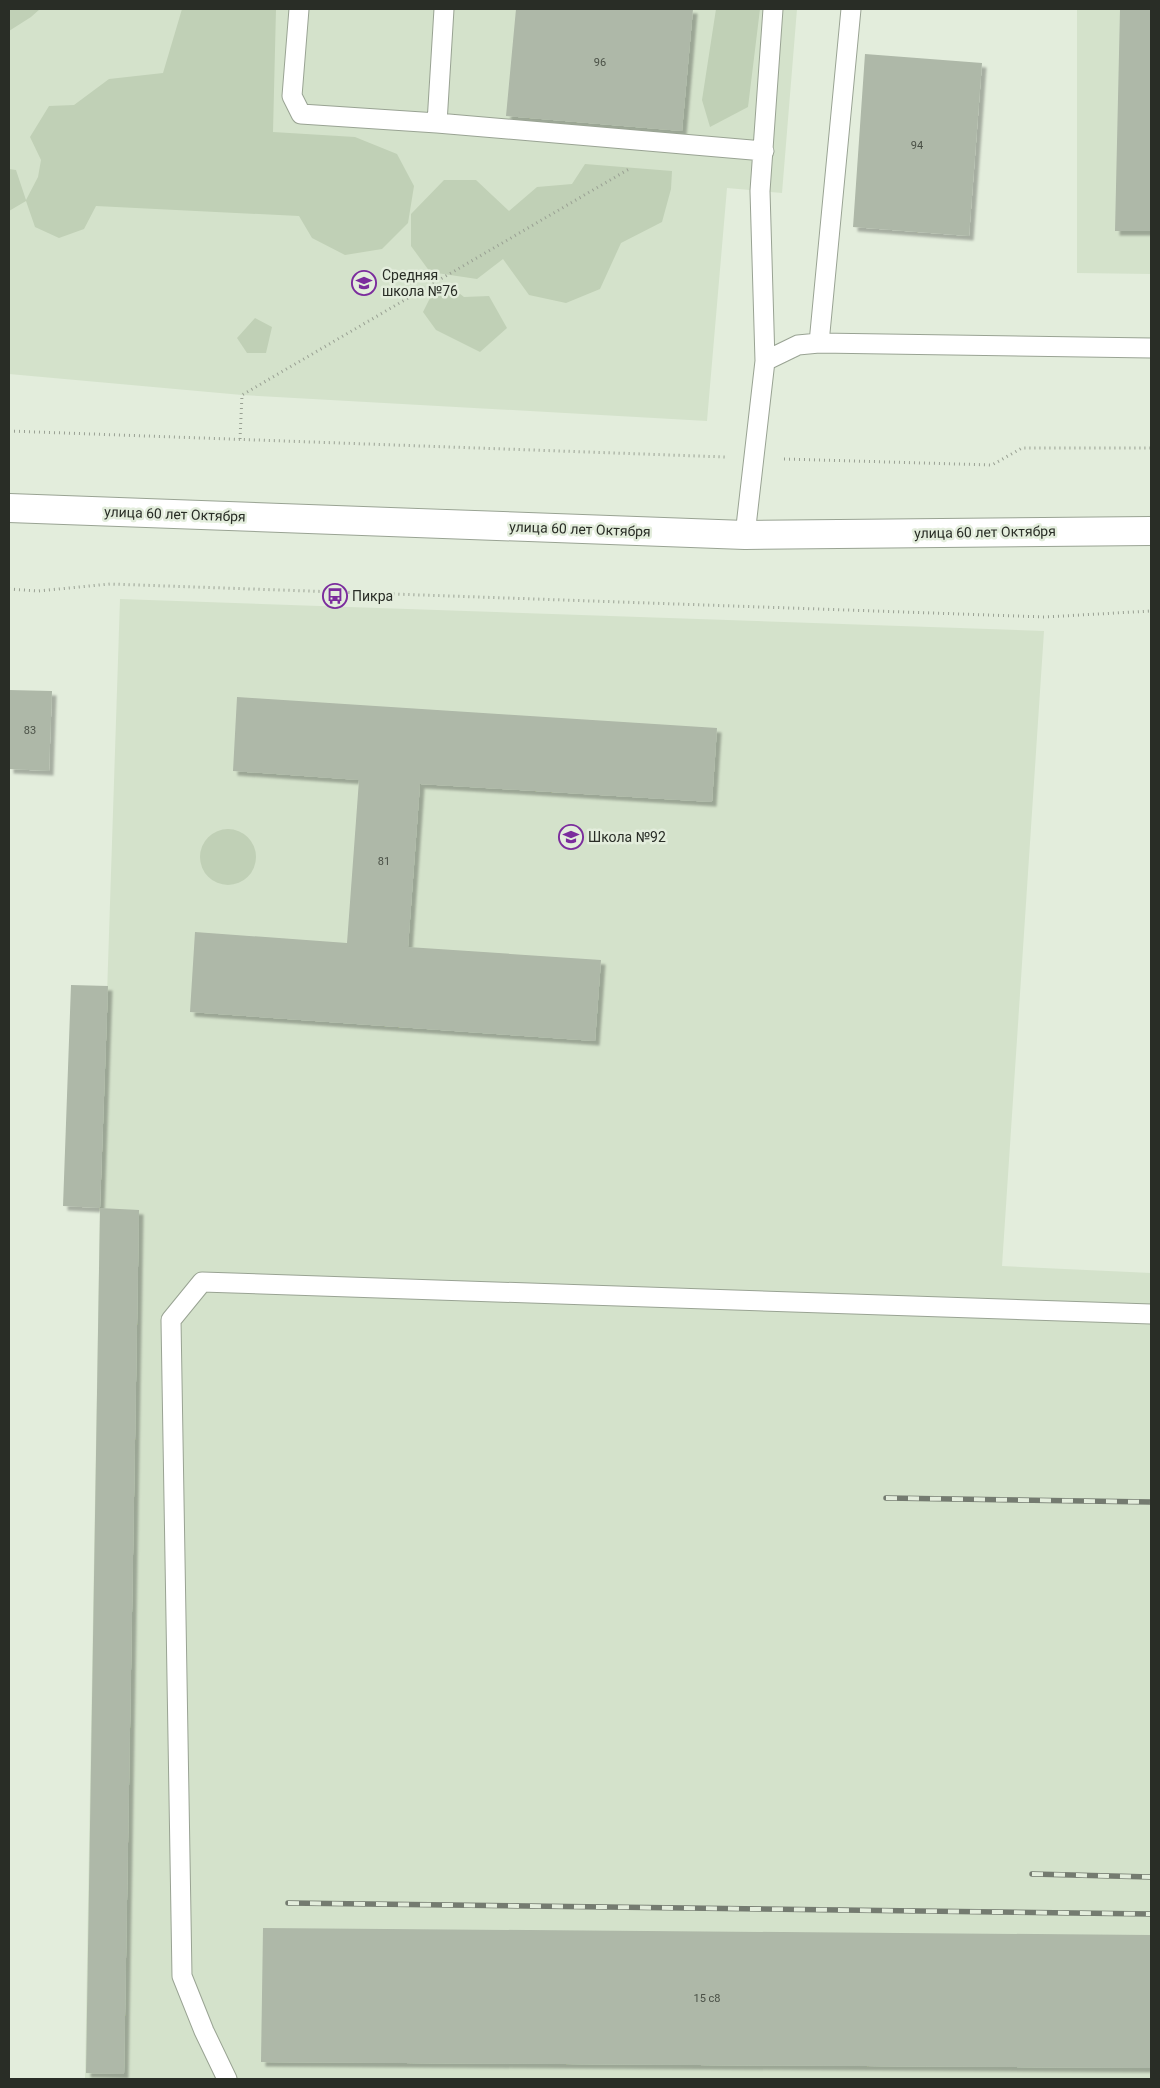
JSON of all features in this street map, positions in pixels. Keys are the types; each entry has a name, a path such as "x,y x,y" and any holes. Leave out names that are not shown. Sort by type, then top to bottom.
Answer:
{"main road":[{"name":"улица 60 лет Октября","path":"9,508 746,535 1151,530"}],"lane":[{"path":"299,9 292,96 300,114 437,123 764,151"},
{"path":"437,123 444,9"},
{"path":"746,535 765,361 760,191 773,9"},
{"path":"819,343 851,9"},
{"path":"765,361 798,345 819,343 1151,348"},
{"path":"226,2079 182,1976 171,1320 202,1282 1151,1314"}],"path":[{"path":"240,439 242,395 673,144"},
{"path":"9,431 992,465 1022,448 1151,448"},
{"path":"9,589 38,591 110,584 1045,617 1151,611"}],"shaded area":[{"name":"Средняя школа №76","path":"9,9 797,9 782,193 727,188 707,421 242,395 9,374"},
{"path":"9,9 40,9 9,31"},
{"path":"182,9 276,9 273,132 355,137 397,154 414,186 408,223 382,249 345,255 312,238 299,216 96,206 84,229 59,238 35,227 26,201 9,211 9,169 16,170 26,200 38,177 41,160 30,137 49,106 74,105 109,79 163,73"},
{"path":"716,9 760,9 748,107 710,127 702,100"},
{"path":"1077,9 1151,9 1151,274 1077,273"},
{"path":"585,164 672,171 671,189 662,222 621,243 600,289 566,303 529,295 503,259 477,279 430,272 411,246 411,214 444,180 476,180 509,211 537,187 572,184"},
{"path":"455,290 464,297 489,296 507,328 480,352 436,330 423,312 433,292"},
{"path":"255,318 272,327 266,353 247,353 237,338"},
{"path":"120,599 1044,631 1002,1266 1151,1273 1151,2079 85,2079 100,1208"},
{"path":"222,829 234,829 244,833 252,841 256,857 252,873 244,881 234,885 222,885 212,881 204,873 200,863 200,851 204,841 212,833"}],"building":[{"path":"516,9 693,9 682,131 506,116"},
{"path":"1120,9 1151,9 1151,231 1115,231"},
{"path":"865,54 982,63 969,236 853,227"},
{"path":"9,690 52,691 49,771 9,769"},
{"path":"237,697 717,728 712,802 420,784 408,947 601,960 595,1041 190,1012 195,932 347,943 359,780 233,771"},
{"path":"71,985 108,986 100,1208 63,1206"},
{"path":"100,1208 139,1210 124,2074 86,2073"},
{"path":"263,1928 1151,1935 1151,2068 261,2062"}],"railway":[{"path":"886,1498 1151,1502"},
{"path":"1032,1874 1151,1877"},
{"path":"288,1903 1151,1914"}],"place":[{"name":"Средняя школа №76","path":"364,283"},
{"name":"Пикра","path":"335,596"},
{"name":"Школа №92","path":"571,837"}]}
